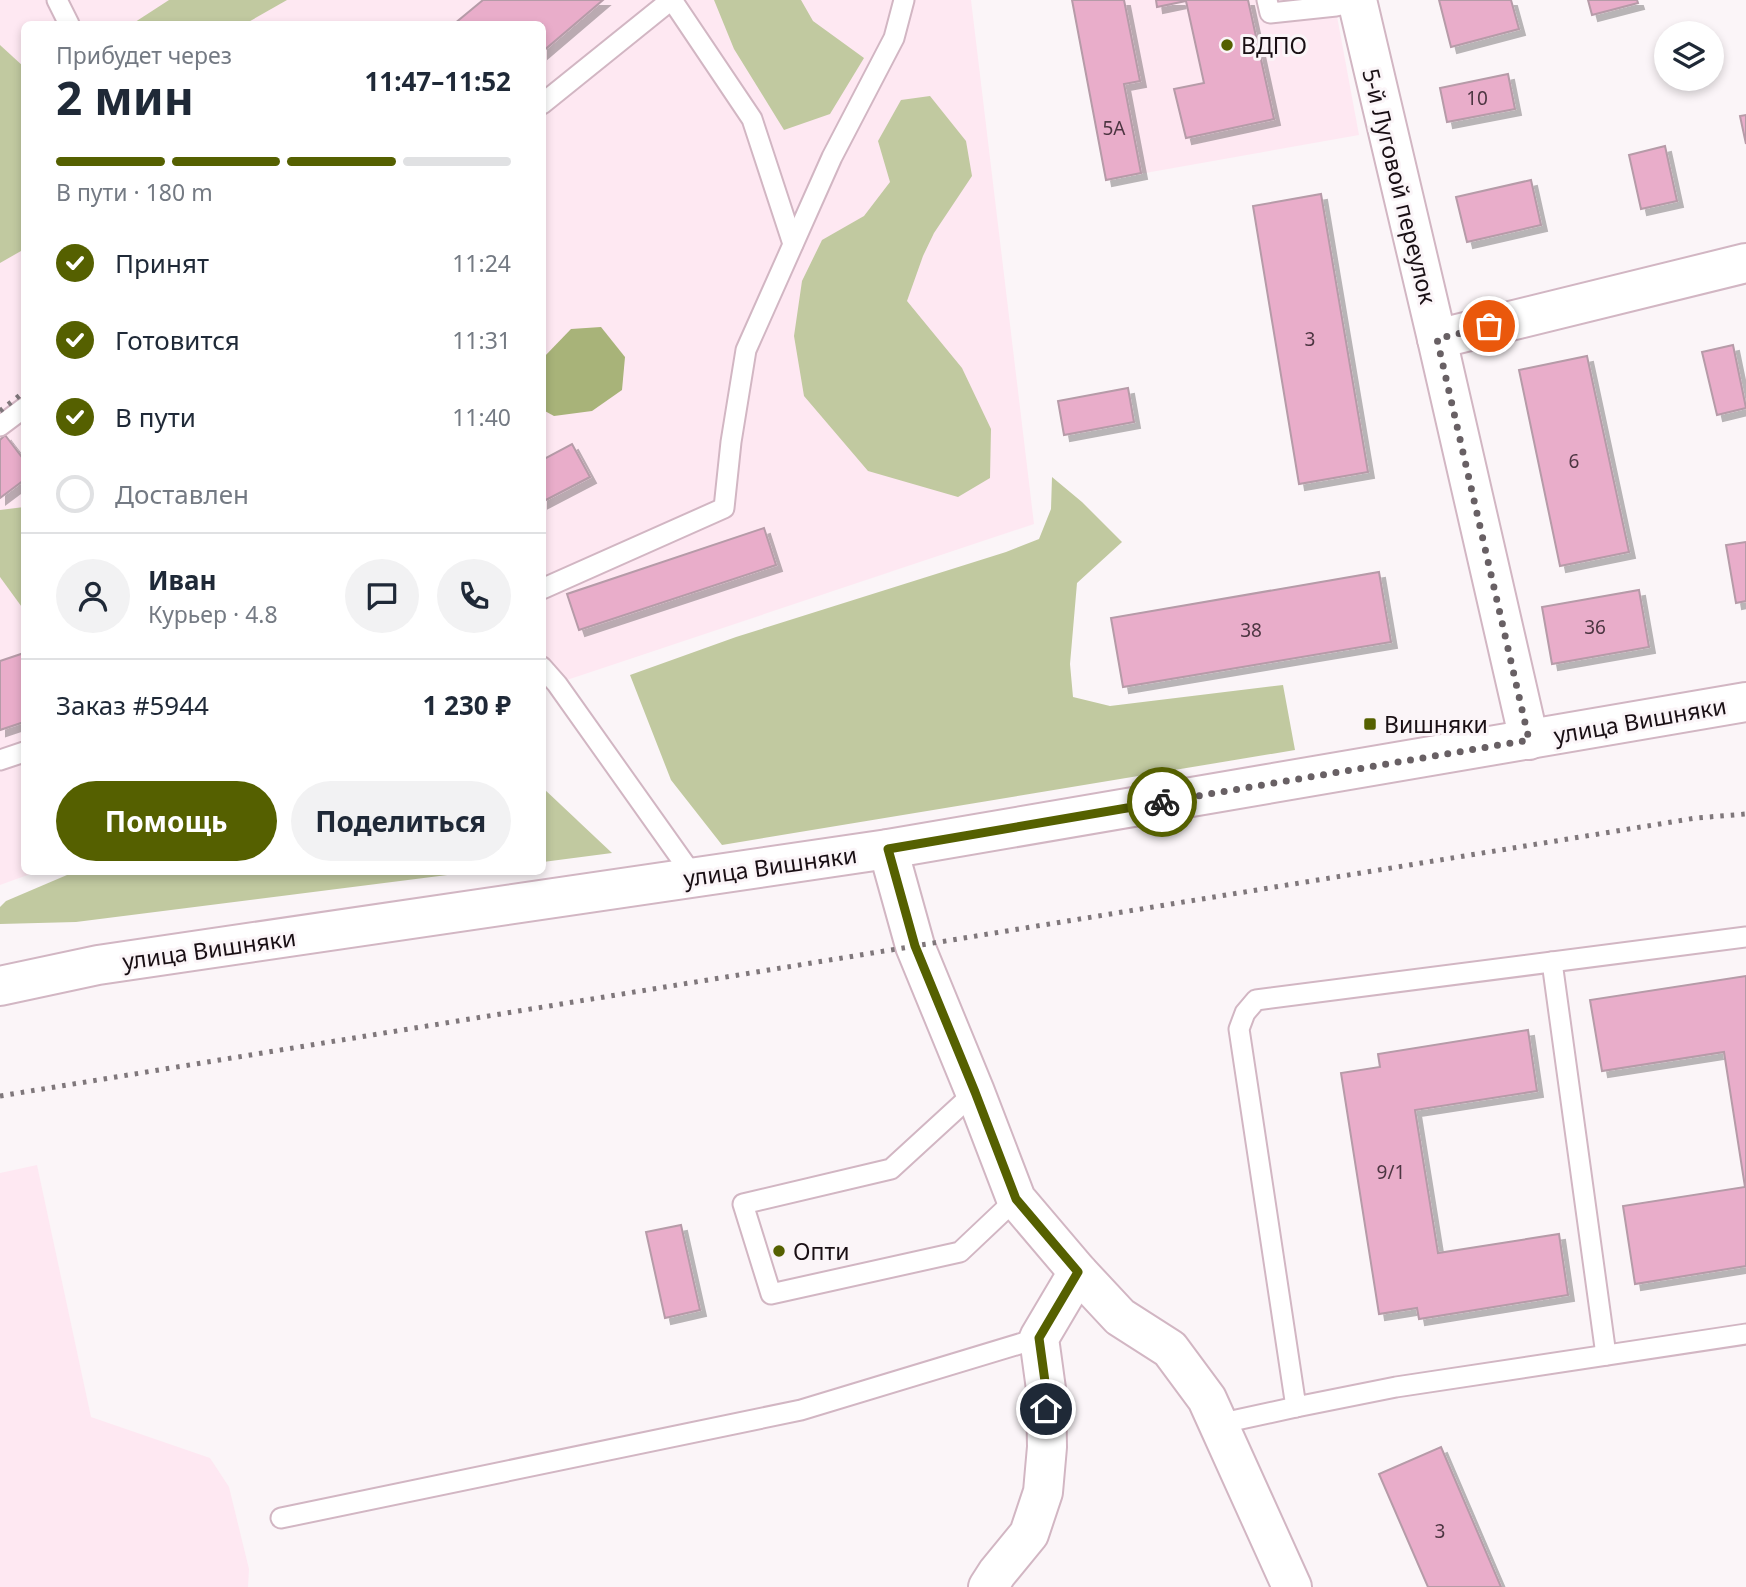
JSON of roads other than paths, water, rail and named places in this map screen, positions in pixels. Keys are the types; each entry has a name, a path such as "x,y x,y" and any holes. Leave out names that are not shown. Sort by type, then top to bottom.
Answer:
{"street":[{"name":"5-й Луговой переулок","path":"1356,1 1529,740"},
{"path":"1437,339 1746,262"},
{"name":"улица Вишняки","path":"0,986 98,965 888,849 1746,702"},
{"path":"888,849 915,946 1016,1199 1120,1317 1170,1349 1207,1399 1292,1587"},
{"path":"988,1587 1029,1534 1043,1492 1047,1447 1046,1389 1039,1338 1078,1272"}],"lane":[{"path":"57,0 68,21"},
{"path":"546,101 671,0 752,119 793,244"},
{"path":"546,587 724,508 746,350 832,157 894,38 904,0"},
{"path":"1267,0 1270,13 1336,6 1356,1"},
{"path":"0,426 21,410"},
{"path":"546,672 694,877"},
{"path":"0,760 21,753"},
{"path":"1296,1407 1239,1029 1245,1013 1256,1000 1746,937"},
{"path":"1552,962 1606,1355"},
{"path":"975,1092 891,1170 743,1203 771,1294 960,1252 1016,1199"},
{"path":"1218,1424 1396,1387 1746,1334"},
{"path":"282,1518 801,1410 1039,1338"}],"railway":[{"path":"0,411 21,394"},
{"path":"0,1096 1696,818 1746,814"}],"place":[{"name":"ВДПО","path":"1227,45"},
{"name":"Вишняки","path":"1370,724"},
{"name":"Опти","path":"779,1251"}]}
